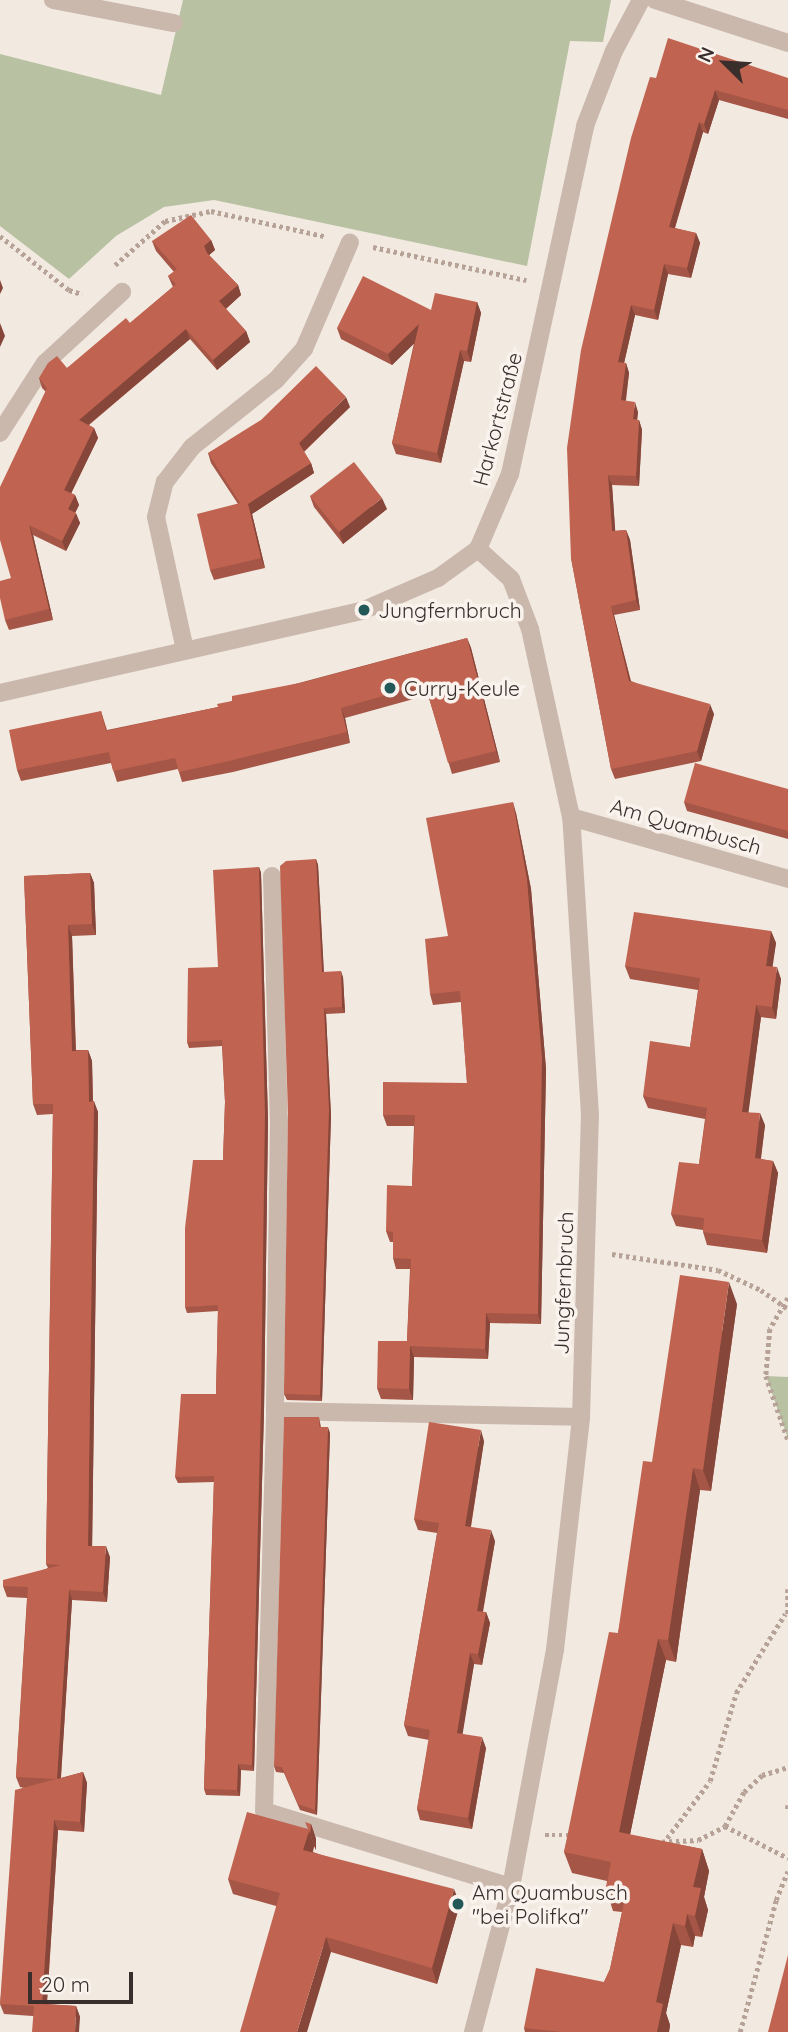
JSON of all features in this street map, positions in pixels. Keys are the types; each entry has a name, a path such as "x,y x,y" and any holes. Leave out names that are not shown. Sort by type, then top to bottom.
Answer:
{"street":[{"path":"53,0 174,23"},
{"name":"Harkortstraße","path":"478,549 510,474 585,126 614,51 641,0"},
{"path":"655,0 788,43"},
{"path":"186,650 156,517 165,482 192,447 276,380 304,349 350,242"},
{"path":"0,433 45,363 122,292"},
{"path":"0,693 364,610 438,579 478,549"},
{"name":"Jungfernbruch","path":"473,2032 511,1887 555,1650 581,1417 590,1115 571,817 530,629 511,579 478,549"},
{"name":"Am Quambusch","path":"571,817 788,879"},
{"path":"272,876 279,1120 275,1411 264,1811 511,1887"},
{"path":"275,1411 581,1417"}],"path":[{"path":"113,267 165,221 211,211 551,285"},
{"path":"0,236 69,290 82,294 92,285"},
{"path":"588,1251 718,1270 785,1307"},
{"path":"788,1298 770,1329 766,1376 788,1440"},
{"path":"666,1839 710,1781 736,1693 786,1615 788,1588"},
{"path":"648,1845 666,1839 698,1840 725,1826 744,1792 762,1775 788,1767"},
{"path":"725,1826 788,1858"},
{"path":"522,1827 540,1835 575,1835"},
{"path":"740,2032 776,1900 788,1871"}],"green space":[{"path":"183,0 611,0 603,42 570,41 527,266 214,200 164,207 116,236 69,279 0,226 0,54 161,95"},
{"path":"766,1376 788,1377 788,1440 787,1436"}],"building":[{"path":"668,38 788,78 788,110 715,90 704,124 699,122 669,227 696,233 687,268 664,264 654,310 631,305 618,362 626,363 621,400 635,402 633,419 639,420 636,476 608,475 612,531 626,530 636,600 611,606 629,681 710,704 697,751 611,769 571,558 567,448 581,350 631,138 650,77 656,78"},
{"path":"191,215 211,240 204,246 207,253 238,285 219,301 246,331 213,360 186,329 79,420 94,428 64,490 75,495 68,509 76,513 62,541 29,525 49,609 5,620 0,598 0,581 11,578 0,540 0,487 47,388 39,378 48,363 57,356 67,368 126,318 130,323 176,284 168,276 177,269 152,241"},
{"path":"363,276 431,310 435,293 477,302 467,351 460,350 437,453 392,443 419,324 388,354 337,328"},
{"path":"316,366 346,397 299,443 311,463 248,504 261,558 210,570 197,514 240,503 208,453 261,420"},
{"path":"354,462 382,498 339,532 310,496"},
{"path":"467,638 496,751 448,763 425,684 341,708 347,732 179,772 175,758 113,771 109,752 17,770 9,730 101,711 106,731 218,707 217,704 232,701 232,696 305,682"},
{"path":"695,763 788,789 788,831 684,802"},
{"path":"513,802 527,879 542,1058 538,1314 486,1313 485,1349 410,1346 409,1389 377,1388 378,1341 407,1341 411,1259 393,1258 393,1232 386,1231 387,1185 412,1186 415,1115 383,1115 383,1082 467,1083 460,991 430,994 425,939 448,936 426,818"},
{"path":"316,859 322,972 341,971 342,1007 324,1008 329,1110 320,1395 284,1394 288,1114 280,866 286,861"},
{"path":"259,867 265,1114 252,1765 238,1764 237,1790 204,1789 214,1476 175,1477 181,1394 216,1394 218,1305 185,1307 185,1228 193,1160 223,1160 225,1102 222,1040 187,1042 188,968 218,967 213,870"},
{"path":"90,873 92,924 68,925 72,1051 88,1050 89,1102 94,1101 88,1546 106,1546 103,1592 69,1590 57,1779 83,1772 80,1822 54,1820 42,2004 76,2006 75,2032 32,2032 34,2006 0,2004 15,1790 56,1779 16,1777 28,1587 3,1586 3,1580 61,1565 46,1564 53,1104 33,1104 24,876"},
{"path":"634,912 771,931 766,966 777,967 772,1007 756,1005 742,1112 760,1113 755,1158 773,1161 762,1240 703,1232 704,1218 671,1214 679,1162 699,1164 707,1108 643,1096 650,1041 690,1047 700,978 625,966"},
{"path":"680,1275 729,1282 703,1470 693,1468 668,1640 658,1639 619,1832 702,1849 693,1887 701,1888 695,1916 687,1914 685,1926 673,1923 656,2002 663,2004 657,2032 561,2032 524,2028 536,1968 604,1982 610,1969 626,1893 606,1889 611,1862 564,1852 609,1632 618,1633 643,1461 652,1462"},
{"path":"284,1417 319,1417 319,1427 328,1427 315,1810 298,1804 282,1767 274,1766"},
{"path":"429,1422 481,1430 465,1526 491,1530 477,1611 486,1612 478,1654 470,1653 457,1733 482,1737 468,1818 417,1809 430,1730 404,1725 439,1523 414,1519"},
{"path":"247,1812 308,1829 305,1822 311,1824 303,1850 454,1889 432,1968 326,1937 297,2032 240,2032 280,1893 228,1879"},
{"path":"788,1955 788,2032 768,2032"}],"place":[{"name":"Jungfernbruch","path":"364,610"},
{"name":"Curry-Keule","path":"390,688"},
{"name":"Am Quambusch \"bei Polifka\"","path":"458,1904"}]}
